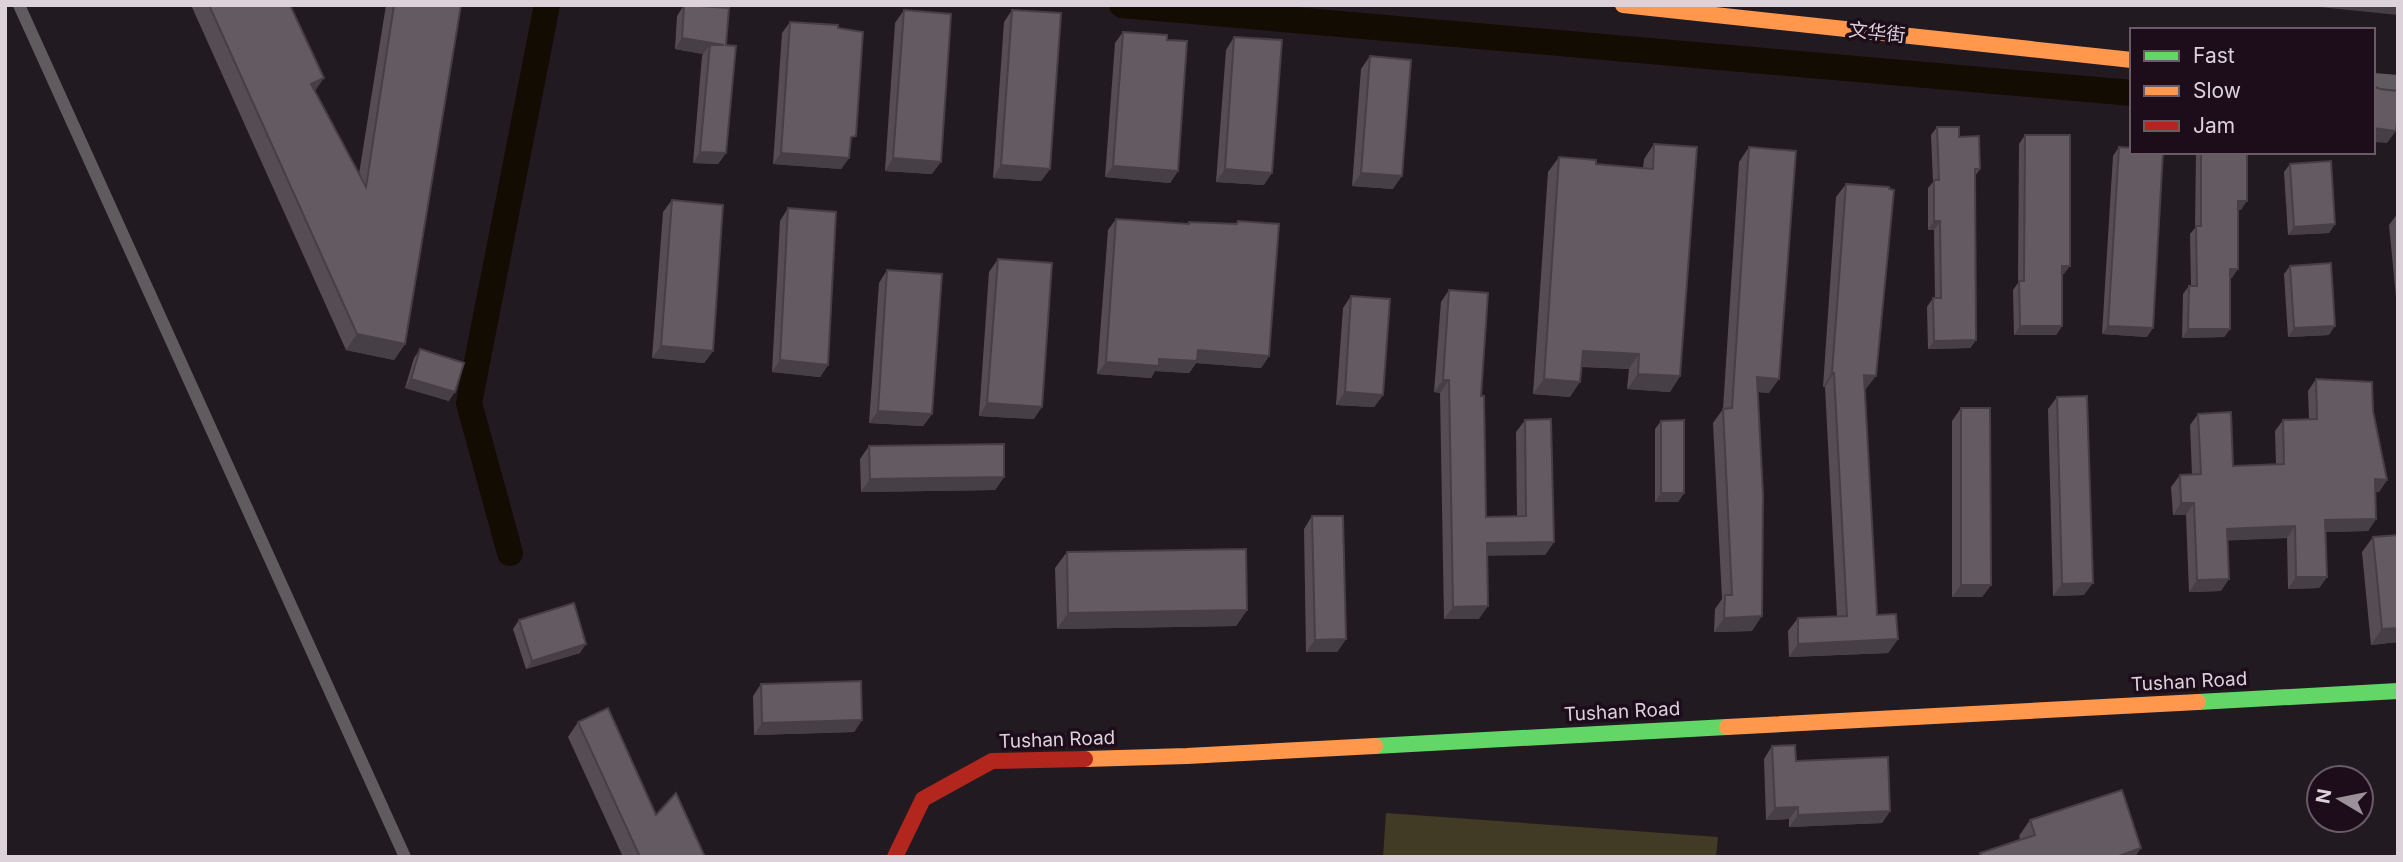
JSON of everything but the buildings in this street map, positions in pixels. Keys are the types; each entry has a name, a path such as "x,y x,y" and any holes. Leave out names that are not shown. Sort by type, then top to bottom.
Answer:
{"street":[{"name":"文华街","path":"1623,5 2130,60"},
{"path":"2375,86 2398,88"},
{"name":"Tushan Road","path":"895,857 923,799 992,761 1187,756 2398,691"}],"lane":[{"path":"19,5 405,857"}],"shaded area":[{"path":"1386,813 1718,837 1716,857 1383,857"}],"waterway":[{"path":"510,553 469,403 547,5"},
{"path":"1122,5 2130,93"}],"traffic: fast":[{"path":"2198,702 2398,691"},
{"path":"1375,746 1727,727"}],"traffic: slow":[{"path":"1623,5 2130,60"},
{"path":"1727,727 2198,702"},
{"path":"1085,759 1375,746"}],"traffic: jam":[{"path":"895,857 923,799 992,761 1085,759"}]}
